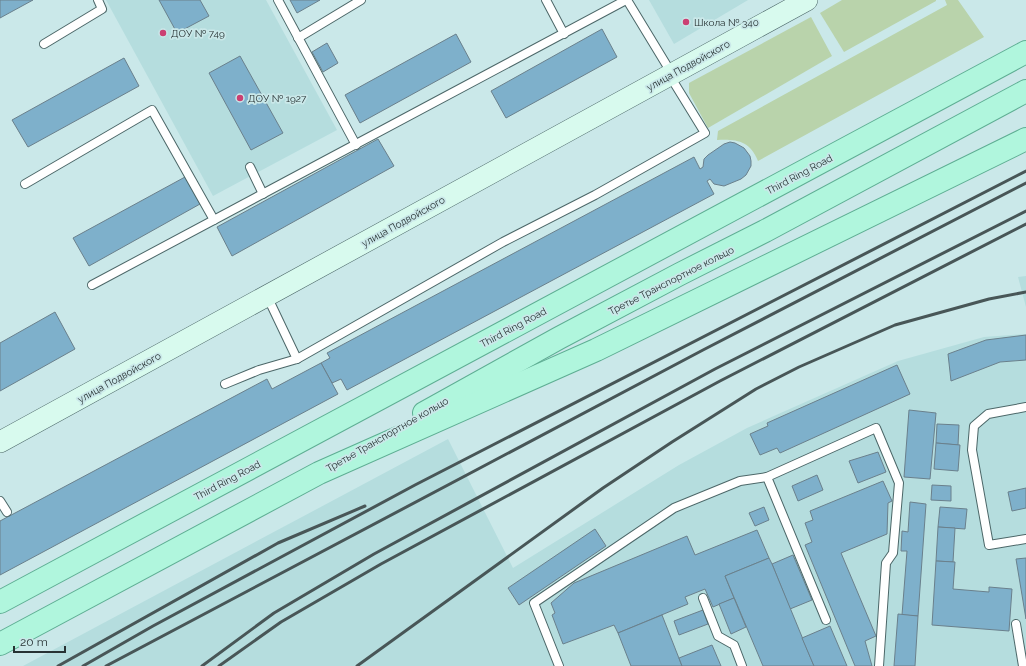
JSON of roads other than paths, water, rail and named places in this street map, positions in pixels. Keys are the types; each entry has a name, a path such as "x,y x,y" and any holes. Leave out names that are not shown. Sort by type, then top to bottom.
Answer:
{"main road":[{"name":"Third Ring Road","path":"0,602 1026,52"},
{"name":"Третье Транспортное кольцо","path":"319,473 559,338 765,231 1026,91"},
{"path":"5,642 319,473 596,350 1026,139"}],"street":[{"name":"улица Подвойского","path":"0,442 807,0"}],"lane":[{"path":"44,44 102,9 98,0"},
{"path":"278,0 356,145"},
{"path":"298,38 361,0"},
{"path":"546,0 564,34"},
{"path":"92,285 627,0 672,74 673,82 705,133 595,195 503,242 297,359 259,370 225,384"},
{"path":"25,184 152,110 214,220"},
{"path":"250,167 263,194"},
{"path":"267,296 297,359"},
{"path":"1026,407 988,414 974,426 972,450 989,545 1026,539"},
{"path":"559,666 534,603 674,508 740,481 767,477 876,428 898,483 893,553 886,563 879,666"},
{"path":"767,477 826,620"},
{"path":"0,501 7,512"},
{"path":"703,598 718,636 734,645 742,666"},
{"path":"1016,624 1023,666"}],"railway":[{"path":"83,666 153,626 415,485 1026,171"},
{"path":"106,666 703,350 1026,183"},
{"path":"202,666 274,613 374,554 715,369 1026,211"},
{"path":"219,666 281,622 381,564 720,381 1026,224"},
{"path":"357,666 603,488 756,389 799,367 895,325 989,299 1026,292"},
{"path":"58,666 278,543 365,506"}],"place":[{"name":"Школа № 340","path":"686,22"},
{"name":"ДОУ № 749","path":"163,33"},
{"name":"ДОУ № 1927","path":"240,98"}]}
